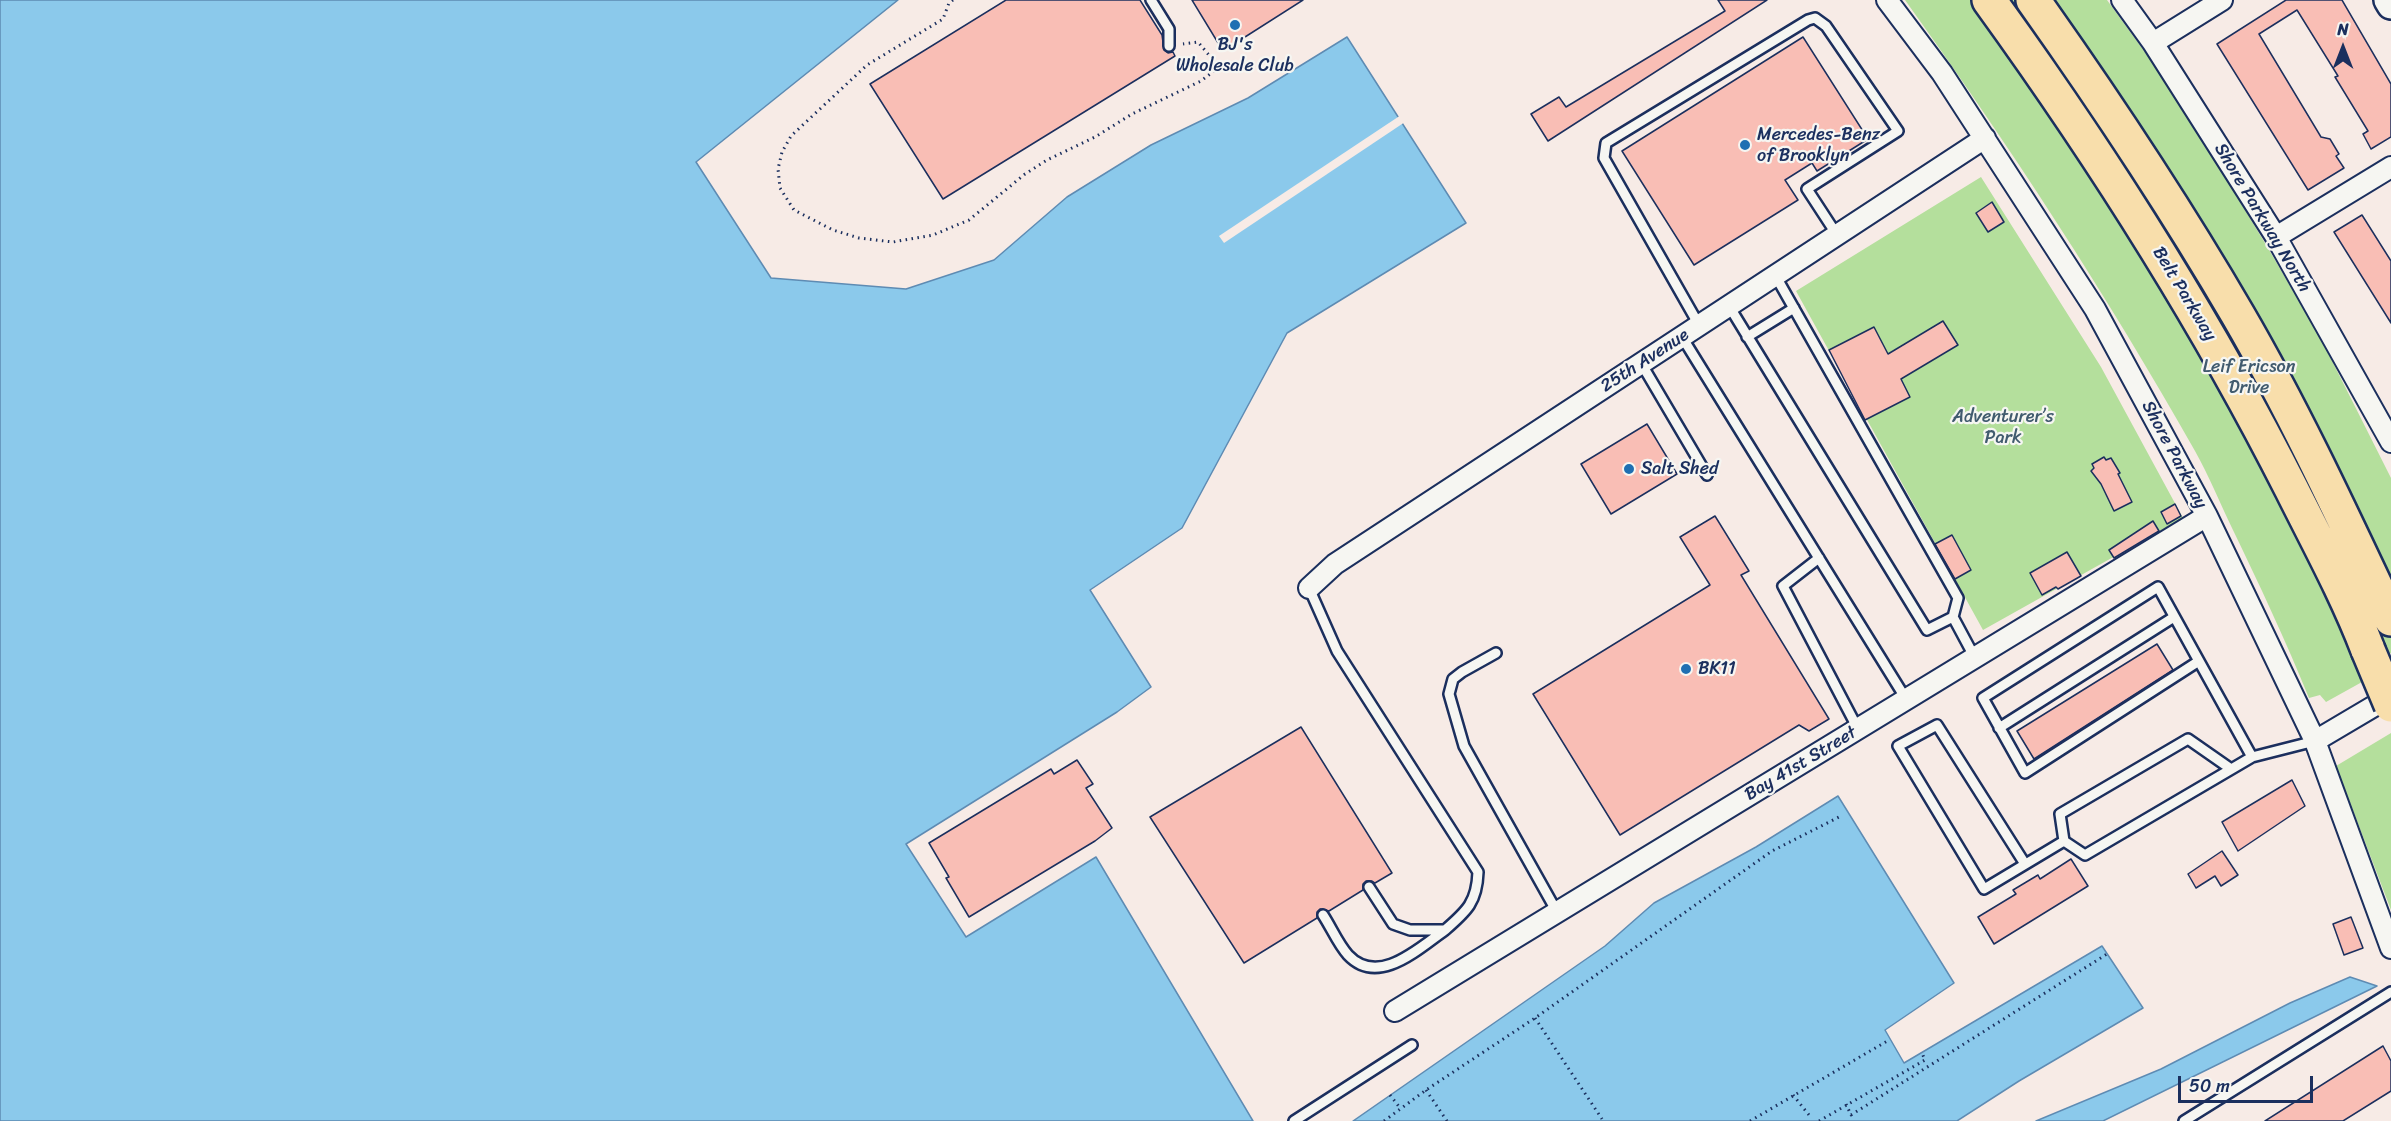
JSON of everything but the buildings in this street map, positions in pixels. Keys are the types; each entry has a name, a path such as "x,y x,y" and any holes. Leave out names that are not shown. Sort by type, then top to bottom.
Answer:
{"highway":[{"name":"Belt Parkway","path":"1989,0 2099,158 2155,244 2217,350 2314,534 2391,705"},
{"name":"Belt Parkway","path":"2033,0 2106,104 2161,188 2240,317 2340,509 2391,619"}],"main road":[{"path":"2388,0 2391,5"}],"street":[{"name":"Shore Parkway","path":"1887,0 1942,73 2095,309 2207,516 2315,741 2391,948"},
{"name":"Shore Parkway North","path":"2122,0 2153,43 2276,237 2389,432"},
{"path":"2153,43 2222,0"},
{"name":"25th Avenue","path":"1310,588 1335,564 1985,138"},
{"path":"2276,237 2391,167"},
{"name":"Bay 41st Street","path":"1395,1011 2207,516"},
{"path":"2315,741 2391,696"}],"lane":[{"path":"1151,0 1169,29 1169,46"},
{"path":"1699,326 1604,158 1606,143 1808,20 1815,18 1826,26 1898,131 1807,189 1837,235"},
{"path":"1775,275 1958,598 1953,618 1975,658"},
{"path":"1728,306 1927,630 1953,618"},
{"path":"1748,337 1794,308"},
{"path":"1682,337 1906,699"},
{"path":"1641,363 1707,475"},
{"path":"1819,558 1783,586 1858,729"},
{"path":"2199,662 2025,773 1983,698 2158,587 2252,757"},
{"path":"1310,588 1337,651 1478,872 1477,888 1472,903 1445,930 1403,960 1391,965 1370,968 1359,965 1346,953 1323,915"},
{"path":"1999,728 2174,617"},
{"path":"1496,653 1452,680 1449,694 1464,746 1557,912"},
{"path":"2025,864 1936,725 1898,746 1984,889 2064,841"},
{"path":"2231,769 2188,739 2060,814 2064,841 2085,855 2252,757 2315,741"},
{"path":"1369,887 1393,924 1410,930 1445,930"},
{"path":"2184,1121 2391,992"},
{"path":"1294,1121 1412,1045"}],"path":[{"path":"953,0 949,3 943,19 867,65 791,136 782,152 778,169 780,188 794,210 833,230 859,238 893,242 933,235 969,219 1025,174 1047,160 1095,137 1132,114 1180,93 1219,67 1198,42 1169,46"},
{"path":"1384,1121 1772,851 1839,817"},
{"path":"1846,1104 1851,1115 2107,954"},
{"path":"1535,1018 1602,1119"},
{"path":"1750,1121 1889,1040"},
{"path":"1819,1121 1925,1060 1922,1053"},
{"path":"1426,1090 1447,1121"},
{"path":"1390,1095 1400,1108"},
{"path":"1793,1095 1809,1115"}],"green space":[{"name":"Leif Ericson Drive","path":"1905,0 2107,0 2171,88 2321,339 2391,478 2391,653 2358,673 2362,682 2326,702 2320,695 2309,698 2210,480 2162,393 2056,221"},
{"name":"Adventurer’s Park","path":"1981,177 2101,367 2183,518 1983,630 1796,291"},
{"path":"2391,733 2391,910 2336,766"}],"water":[{"path":"0,0 898,0 696,162 771,278 906,289 994,260 1067,197 1151,145 1248,98 1347,37 1466,223 1287,333 1182,528 1090,590 1151,687 1117,712 906,844 966,937 1096,857 1253,1121 0,1121"},
{"path":"1838,796 1954,983 1885,1030 1904,1063 2102,946 2143,1008 2019,1081 1957,1121 1353,1121 1605,946 1654,903 1756,847"},
{"path":"2350,977 2377,986 2103,1121 2036,1121 2161,1069 2290,1003"}],"pier":[{"path":"1401,115 1405,122 1224,243 1219,236"}],"place":[{"name":"BJ's Wholesale Club","path":"1235,25"},
{"name":"Mercedes-Benz of Brooklyn","path":"1745,145"},
{"name":"Salt Shed","path":"1629,469"},
{"name":"BK11","path":"1686,669"}]}
